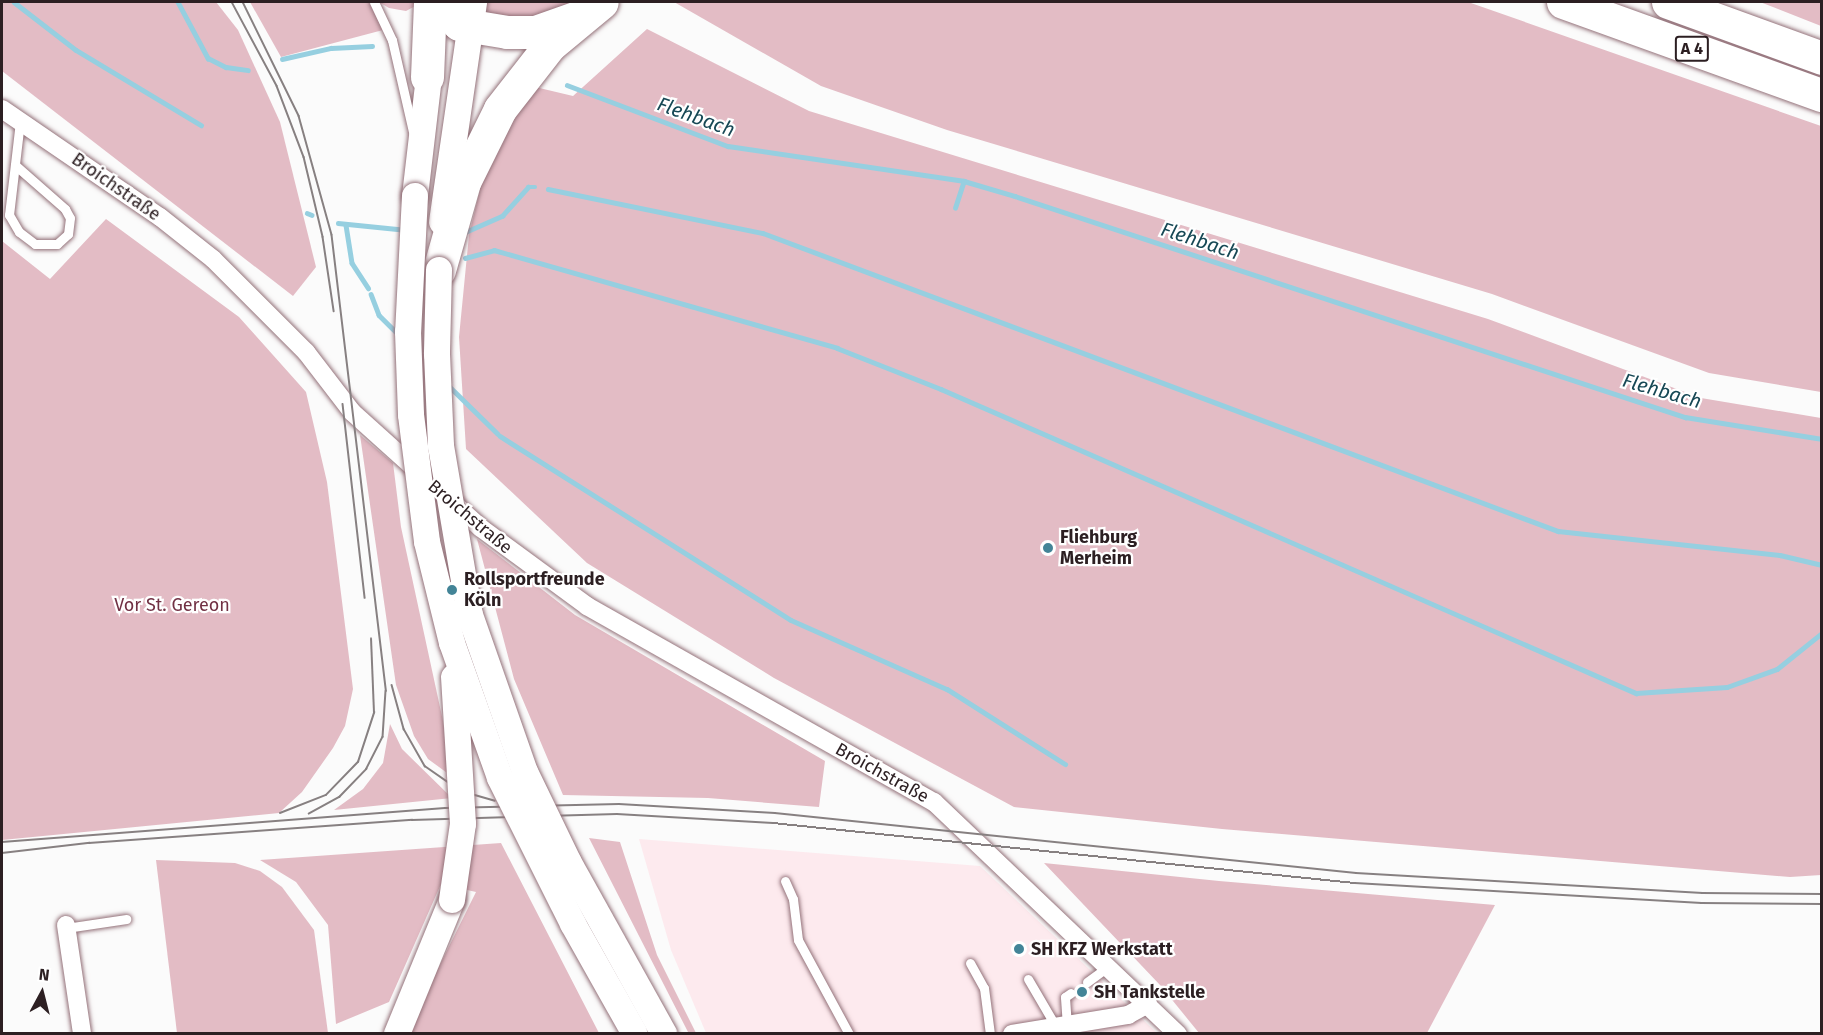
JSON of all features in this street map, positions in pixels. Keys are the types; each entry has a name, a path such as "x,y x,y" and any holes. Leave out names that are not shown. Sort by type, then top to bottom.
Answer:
{"highway":[{"path":"427,77 430,2"},
{"path":"448,2 453,20 471,14 535,32 591,9"},
{"name":"A 4","path":"1563,2 1821,94"},
{"name":"A 4","path":"1668,2 1689,7 1821,58"},
{"path":"439,270 451,198 500,109 537,60 591,9"}],"main road":[{"path":"442,2 427,77 418,148 408,332 411,415 428,542 452,644 500,778 573,924 635,1034"},
{"path":"451,198 471,14"},
{"path":"439,270 437,365 441,446 470,615 529,782 569,863 664,1034"},
{"path":"397,1034 452,900 461,851 463,798 452,644"}],"street":[{"name":"Broichstraße","path":"2,109 160,217 213,259 306,352 352,412 489,534 587,606 934,802 1178,1034"},
{"path":"66,927 82,1034"},
{"path":"1012,1034 1128,1015 1148,1005"}],"lane":[{"path":"374,2 392,39 406,112 418,148"},
{"path":"15,165 65,208 70,228 57,244 35,244 19,232 9,215 20,121"},
{"path":"784,880 793,898 798,940 849,1034"},
{"path":"66,927 126,919"},
{"path":"970,963 984,988 990,1034"},
{"path":"1087,982 1108,967"},
{"path":"1028,978 1061,1026"},
{"path":"1061,1026 1065,997 1071,993"}],"shaded area":[{"path":"639,839 980,866 1157,1033 706,1033 671,950"}],"green space":[{"path":"2,2 216,2 238,30 280,122 316,267 293,296 2,71"},
{"path":"250,2 369,2 383,30 281,57"},
{"path":"379,2 423,2 406,11 389,8"},
{"path":"483,2 584,2 560,17 480,23"},
{"path":"674,2 1468,2 1821,126 1821,392 1709,373 1492,294 947,130 821,86"},
{"path":"1760,2 1821,2 1821,26"},
{"path":"647,29 809,111 1488,319 1701,398 1821,418 1821,875 1790,877 1222,829 1014,807 774,678 587,563 466,449 459,337 469,235 487,160 531,86 573,96"},
{"name":"Vor St. Gereon","path":"106,219 239,317 306,392 327,482 353,689 345,726 333,748 302,792 279,813 2,840 2,241 50,279"},
{"path":"360,435 393,463 401,527 443,721 450,775 428,759 414,736 396,685"},
{"path":"477,539 575,615 825,761 819,807 708,798 563,795 514,679"},
{"path":"390,724 402,749 452,798 334,810 363,789 383,763"},
{"path":"589,838 620,842 657,955 696,1033 688,1032"},
{"path":"501,843 599,1033 406,1033 476,892 441,884 389,1002 336,1024 328,925 296,882 260,860"},
{"path":"156,860 235,863 260,871 282,887 314,930 328,1033 177,1033"},
{"path":"1044,863 1495,905 1427,1033 1199,1033 1160,985"}],"waterway":[{"path":"14,2 76,50 201,125"},
{"name":"Flehbach","path":"178,2 208,58 226,67 248,70"},
{"name":"Flehbach","path":"282,59 331,48 372,46"},
{"name":"Flehbach","path":"567,85 728,146 964,181 1015,196 1685,417 1822,439"},
{"path":"955,208 964,181"},
{"path":"463,233 502,216 528,187 535,187"},
{"path":"548,189 763,233 1558,531 1780,555 1822,565"},
{"path":"307,213 312,215"},
{"path":"338,223 407,230"},
{"path":"346,225 352,263 368,288"},
{"path":"465,258 494,250 837,348 941,389 1636,693 1727,687 1777,669 1822,633"},
{"path":"371,294 379,315 399,335"},
{"path":"447,384 498,434"},
{"path":"500,436 791,620 947,689 1065,764"}],"tram line":[{"path":"232,2 277,86 304,157 323,237 334,311"},
{"path":"243,2 299,116 332,235 386,691 383,737 367,769 340,797 309,814"},
{"path":"343,404 365,598"},
{"path":"280,813 326,795 358,762 374,713 371,639"},
{"path":"392,685 404,729 425,766 461,791 495,801"},
{"path":"2,842 445,808 619,804 775,813 1356,873 1702,893 1822,894"},
{"path":"2,853 89,843 412,820 617,814 773,823 1355,883 1701,903 1822,904"}],"place":[{"name":"Fliehburg Merheim","path":"1048,548"},
{"name":"Rollsportfreunde Köln","path":"452,590"},
{"name":"SH KFZ Werkstatt","path":"1019,949"},
{"name":"SH Tankstelle","path":"1082,992"}]}
